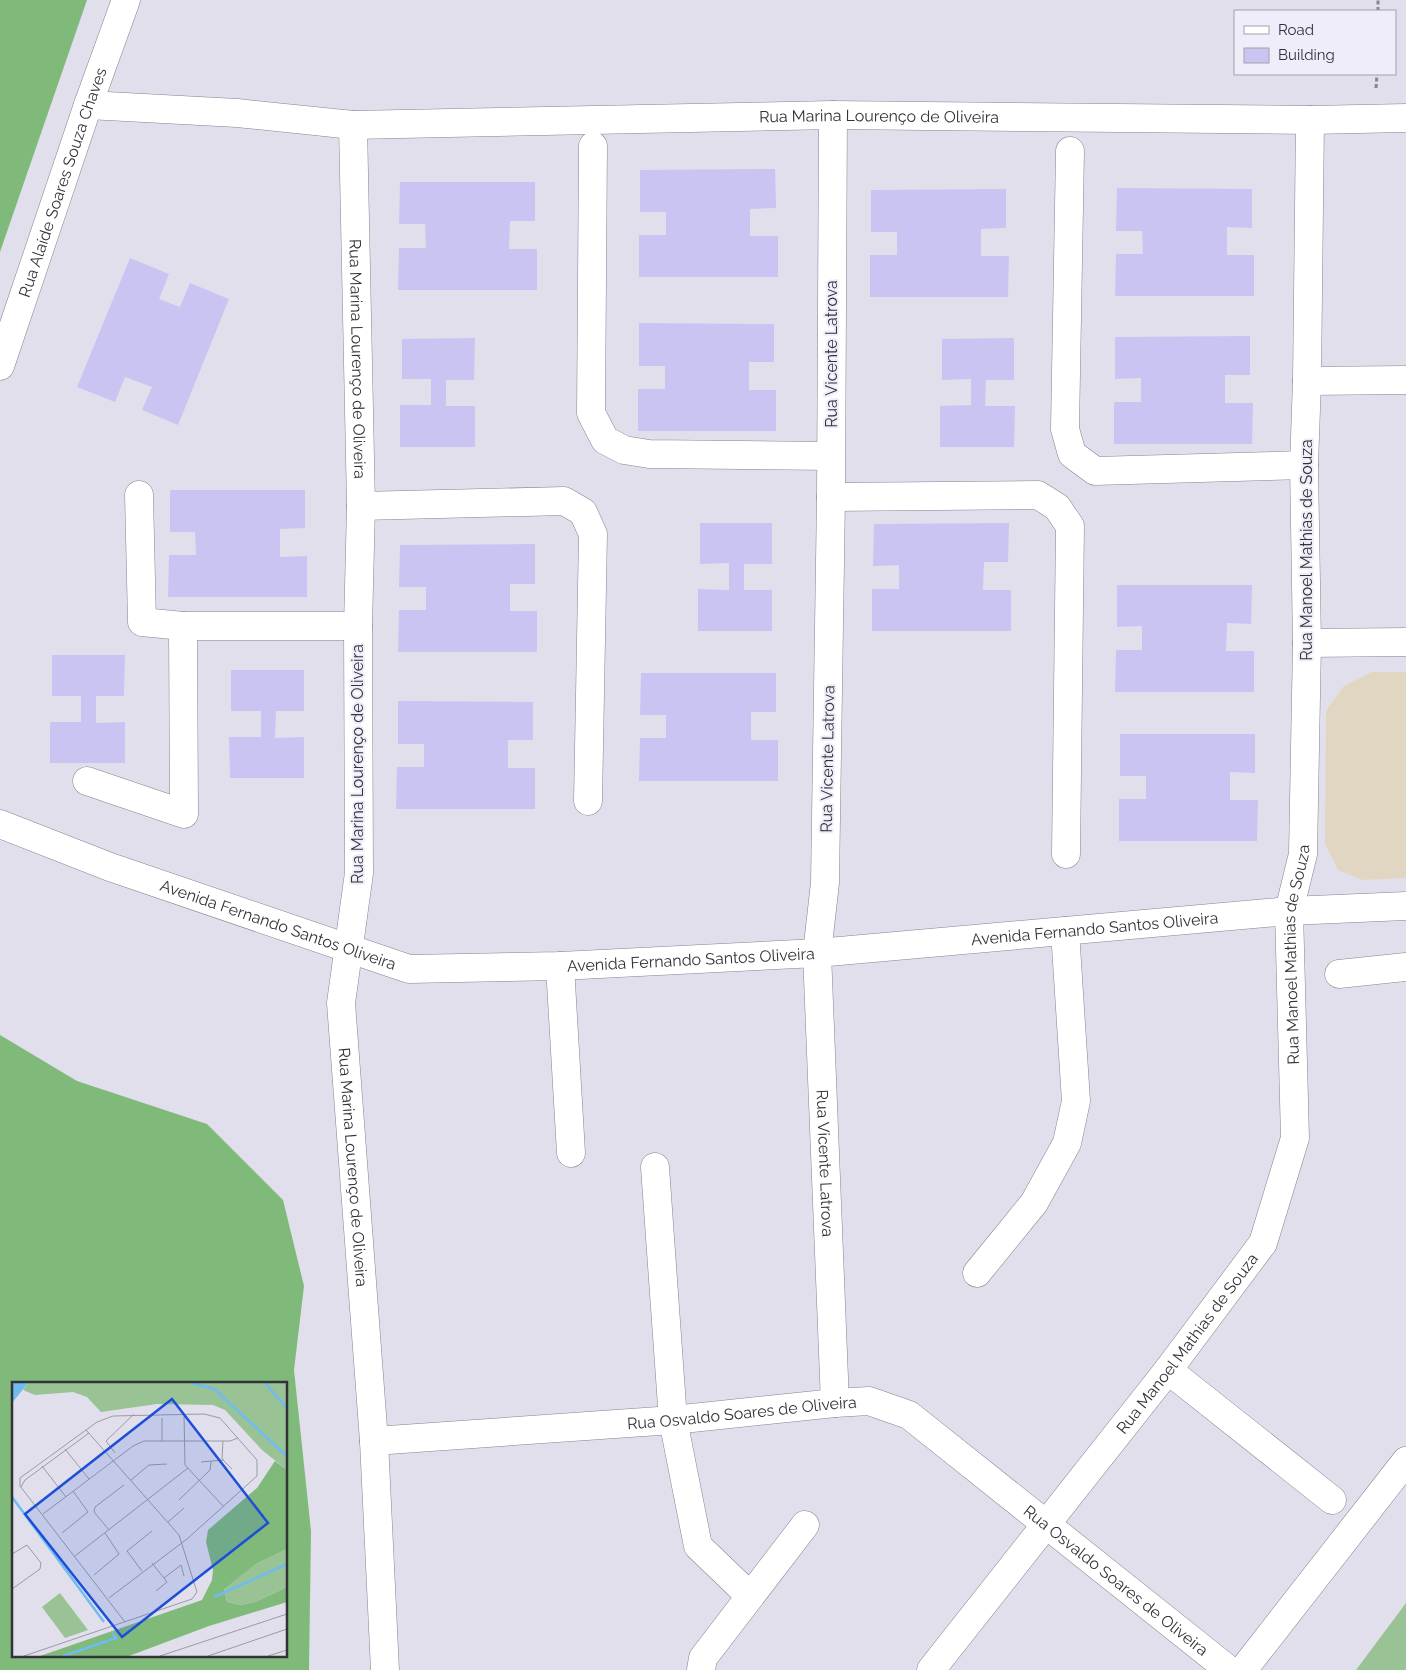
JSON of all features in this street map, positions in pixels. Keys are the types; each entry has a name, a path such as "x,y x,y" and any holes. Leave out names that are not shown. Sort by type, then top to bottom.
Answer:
{"street":[{"name":"Rua Alaíde Soares Souza Chaves","path":"0,366 88,105 126,0"},
{"name":"Rua Marina Lourenço de Oliveira","path":"88,105 237,113 353,125 832,115 1310,120 1406,118"},
{"name":"Rua Vicente Latrova","path":"832,115 825,883 817,953 835,1403"},
{"name":"Rua Manoel Mathias de Souza","path":"932,1670 1168,1370 1263,1243 1295,1138 1289,911 1303,854 1307,643 1304,465 1310,120"},
{"name":"Rua Marina Lourenço de Oliveira","path":"353,125 361,506 358,626 359,874 341,1003 374,1441 385,1670"},
{"path":"593,146 591,413 604,440 624,450 649,454 830,456"},
{"path":"1070,150 1065,429 1072,454 1095,470 1304,465"},
{"path":"1306,381 1406,380"},
{"path":"139,495 142,622 183,626 358,626"},
{"path":"830,497 1038,495 1056,507 1070,526 1066,854"},
{"path":"361,506 564,501 583,512 594,534 588,800"},
{"path":"87,781 184,814 183,626"},
{"path":"1307,643 1406,642"},
{"name":"Avenida Fernando Santos Oliveira","path":"0,824 110,867 409,969 560,966 817,953 1289,911 1406,906"},
{"path":"977,1273 1034,1203 1068,1143 1076,1102 1065,931"},
{"path":"560,966 572,1153"},
{"path":"1340,974 1406,967"},
{"path":"654,1167 673,1420 698,1546 750,1596"},
{"path":"1168,1370 1332,1500"},
{"name":"Rua Osvaldo Soares de Oliveira","path":"374,1441 673,1420 835,1403 869,1402 909,1415 1229,1670"},
{"path":"1242,1670 1406,1461"},
{"path":"701,1670 703,1658 805,1525"}],"shaded area":[{"path":"1372,672 1406,672 1406,878 1363,880 1338,870 1325,843 1326,711 1344,686"}],"green space":[{"path":"0,0 87,0 0,252"},
{"path":"0,1035 77,1081 207,1124 283,1200 304,1286 294,1370 311,1531 309,1670 0,1670"},
{"path":"1406,1603 1406,1670 1356,1670"}],"building":[{"path":"775,169 776,208 750,209 750,236 778,236 778,277 639,277 639,235 666,235 666,212 640,212 640,170"},
{"path":"400,182 535,182 535,221 510,221 509,249 537,249 537,290 398,290 399,248 426,248 425,224 399,224"},
{"path":"1117,188 1252,189 1252,228 1227,227 1227,255 1254,255 1254,296 1115,296 1116,254 1143,254 1142,231 1116,231"},
{"path":"1006,189 1006,228 981,229 981,256 1009,256 1008,297 870,297 870,255 897,255 897,232 871,232 871,190"},
{"path":"130,258 169,274 159,299 180,307 190,283 229,299 178,425 142,410 152,387 125,377 115,402 77,387"},
{"path":"639,323 774,324 774,362 749,362 749,390 776,390 776,431 638,431 638,389 665,389 665,366 639,366"},
{"path":"1250,336 1250,375 1225,375 1225,403 1253,403 1252,444 1114,444 1114,402 1141,402 1141,378 1115,379 1115,337"},
{"path":"475,338 474,380 446,380 446,406 475,406 475,447 400,447 400,405 431,405 431,379 402,379 402,339"},
{"path":"1014,338 1014,380 986,380 985,406 1015,406 1014,447 940,447 940,406 971,405 971,379 942,380 942,339"},
{"path":"170,490 305,490 305,528 280,529 280,557 307,556 307,597 168,597 169,555 196,555 195,532 170,532"},
{"path":"700,523 772,523 772,564 744,564 744,590 772,590 772,631 698,631 698,589 729,590 729,563 700,564"},
{"path":"1009,523 1008,562 984,562 983,590 1011,590 1011,631 872,631 872,589 899,589 899,565 873,566 874,524"},
{"path":"535,544 535,584 510,584 510,611 537,611 537,652 398,652 399,610 426,610 426,587 399,587 400,545"},
{"path":"1117,585 1252,585 1251,624 1227,623 1226,651 1254,651 1254,692 1115,692 1116,650 1142,650 1142,626 1117,627"},
{"path":"52,655 125,655 124,696 96,696 96,723 125,722 125,763 50,763 50,722 81,722 81,696 52,696"},
{"path":"231,670 304,670 304,711 276,711 275,738 304,737 304,778 230,778 229,737 261,737 261,711 231,711"},
{"path":"641,673 776,673 776,712 751,712 751,740 778,740 778,781 639,781 640,738 666,738 666,715 640,715"},
{"path":"398,701 533,702 533,740 508,740 508,768 535,768 535,809 396,809 397,767 424,767 424,744 398,744"},
{"path":"1120,734 1255,734 1255,773 1230,772 1230,800 1258,800 1257,841 1119,841 1119,799 1146,799 1146,776 1120,776"}]}
